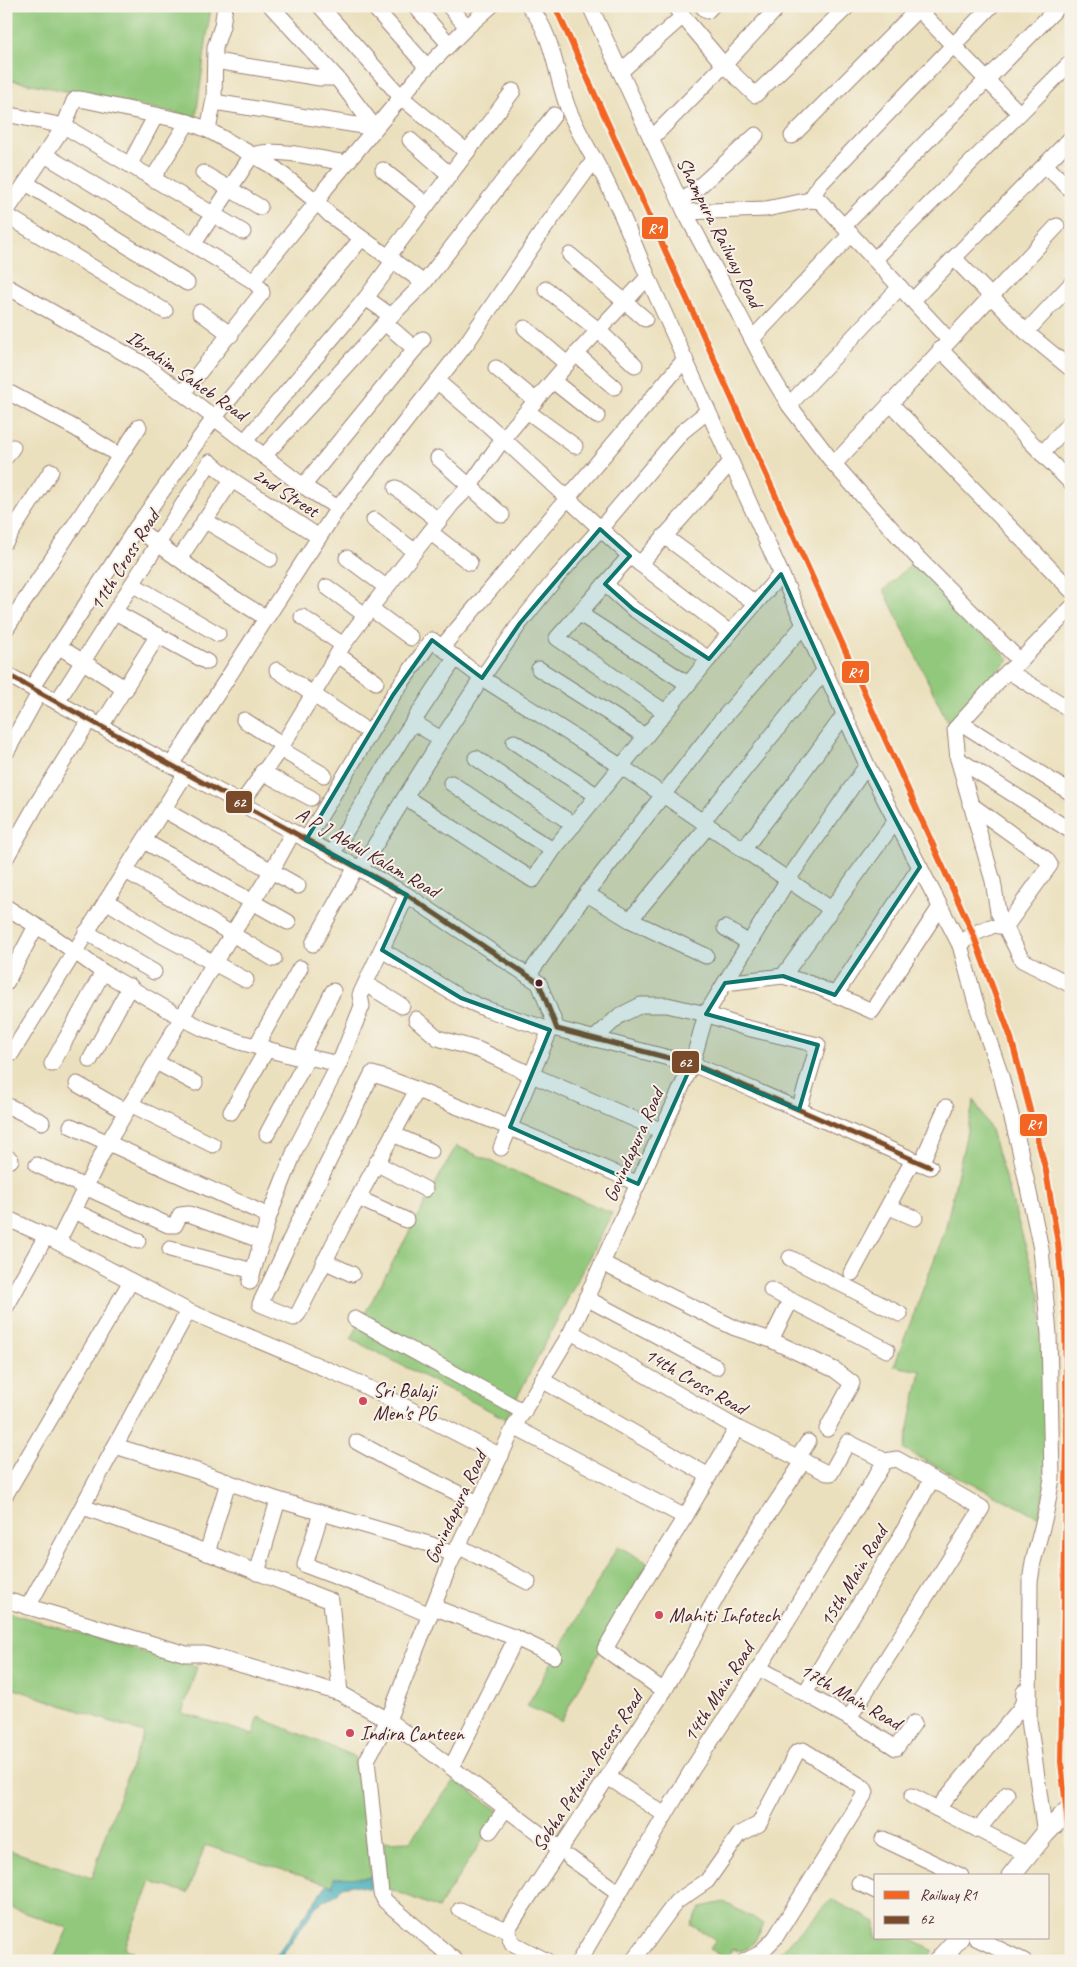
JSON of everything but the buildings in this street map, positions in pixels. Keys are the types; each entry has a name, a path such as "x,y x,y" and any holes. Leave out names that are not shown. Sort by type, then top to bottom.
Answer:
{"main road":[{"path":"1013,1874 1044,1834 1071,1808"},
{"path":"946,1959 958,1940"}],"street":[{"path":"208,130 214,102 215,47 222,26 225,6"},
{"path":"271,6 336,78 375,128"},
{"path":"320,6 401,97 467,152"},
{"path":"373,6 427,67"},
{"path":"415,6 450,44"},
{"path":"449,6 467,27"},
{"path":"529,6 538,17 552,49 559,82 569,110 616,201 648,277 844,715 867,765 960,945 975,1000 1001,1076 1038,1231 1045,1286 1052,1478 1030,1582 1029,1720 1044,1834"},
{"name":"Shampura Railway Road","path":"590,6 683,208 789,405 834,464 1014,666 1071,710"},
{"path":"651,139 779,6"},
{"path":"620,72 678,11 724,65 755,95 848,6"},
{"path":"810,200 821,183 991,6"},
{"path":"752,339 848,230 987,80 1059,6"},
{"path":"792,136 918,7 1020,113"},
{"path":"252,281 401,97 483,9"},
{"path":"215,62 320,78 336,78"},
{"path":"875,259 1071,62"},
{"path":"245,440 366,298 427,205 514,91"},
{"path":"165,311 6,214 64,126 76,99 188,122 208,130 272,166 317,202 330,215 424,284"},
{"path":"214,102 375,128"},
{"path":"6,114 64,126 243,232"},
{"path":"130,164 156,115"},
{"path":"264,456 388,319 424,284 554,115"},
{"path":"153,178 188,122"},
{"path":"683,208 756,135"},
{"path":"913,300 1071,138"},
{"path":"410,140 450,175"},
{"path":"193,245 252,155 262,152 274,152 346,163"},
{"path":"44,155 252,281 261,289 262,293 183,393"},
{"path":"171,765 338,508 466,344 595,159"},
{"path":"1045,165 1071,190"},
{"path":"382,170 427,205"},
{"path":"203,173 260,207"},
{"path":"26,183 186,283"},
{"path":"683,208 766,209 810,200 820,200 913,300 945,344 1042,454 1071,483"},
{"path":"834,464 1057,226"},
{"path":"6,753 58,646 136,528 214,418 361,239"},
{"path":"570,255 645,319"},
{"path":"954,258 1026,332 1071,369"},
{"path":"241,804 281,747 340,650 386,587 469,487 503,439 571,359 648,277"},
{"path":"1026,332 1071,284"},
{"name":"Ibrahim Saheb Road","path":"6,286 147,366 303,486 338,508"},
{"path":"789,405 900,287"},
{"path":"546,289 598,330 634,365"},
{"path":"303,486 419,344 366,298"},
{"path":"200,312 230,335"},
{"path":"525,328 614,387"},
{"path":"442,647 685,359"},
{"path":"496,368 531,406 575,446"},
{"path":"553,380 597,416"},
{"path":"437,381 635,560 730,633"},
{"path":"6,391 75,428 120,456"},
{"path":"890,403 1071,590"},
{"path":"313,944 358,868 441,739 526,615 682,432 708,411"},
{"path":"1042,454 1071,421"},
{"path":"6,629 139,427"},
{"path":"438,458 502,515"},
{"name":"11th Cross Road","path":"57,702 210,462 232,480"},
{"path":"665,712 557,638 605,584 664,536 731,462"},
{"path":"6,541 51,471"},
{"path":"179,559 232,480"},
{"name":"2nd Street","path":"232,480 319,537"},
{"path":"396,488 470,563"},
{"path":"204,520 270,559"},
{"path":"374,520 414,551"},
{"path":"136,528 223,591 266,618"},
{"path":"664,536 754,603"},
{"path":"347,558 386,587"},
{"path":"405,797 533,880 553,850 622,767 645,736 754,603 781,574"},
{"path":"132,584 218,634"},
{"path":"605,584 632,609 708,659"},
{"path":"327,588 411,638"},
{"path":"115,612 207,662"},
{"path":"580,614 688,684"},
{"path":"1068,614 1014,666 956,729 958,759 993,881 998,912 1022,960 1070,981"},
{"path":"302,618 376,682"},
{"path":"528,976 587,894 718,724 804,625"},
{"path":"6,858 36,805 95,723 126,689 158,636"},
{"path":"6,1307 52,1239 74,1211 107,1144 232,933 271,872 300,836 393,694 432,640 482,678 622,767 787,881 831,909"},
{"path":"58,646 126,689"},
{"path":"332,854 413,722 456,658"},
{"path":"539,669 645,736"},
{"path":"277,670 361,727"},
{"path":"630,920 825,670"},
{"name":"A P J Abdul Kalam Road","path":"6,674 407,895 539,983 552,1026"},
{"path":"742,850 797,780 844,715"},
{"path":"244,720 324,776"},
{"path":"413,722 441,739"},
{"path":"961,723 1071,793"},
{"path":"514,742 598,796"},
{"path":"476,758 574,825"},
{"path":"958,759 1071,831"},
{"name":"Govindapura Road","path":"456,1961 385,1901 381,1892 367,1760 388,1720 456,1550 478,1503 514,1428 571,1332 692,1064 706,1014 787,881 867,765"},
{"path":"262,772 311,798"},
{"path":"11,1054 186,773"},
{"path":"451,783 553,850"},
{"path":"970,804 1046,859 1050,865 1006,926"},
{"path":"164,810 298,886"},
{"path":"783,976 896,820"},
{"path":"144,841 288,922"},
{"path":"835,995 920,867"},
{"path":"126,871 274,959"},
{"path":"587,894 630,920 706,956"},
{"path":"170,1249 251,1276 269,1216 296,1148 339,1064 362,1006 360,995 407,895"},
{"path":"106,902 163,936 246,980"},
{"path":"6,907 103,972 204,1029 261,1048 339,1064"},
{"path":"725,983 783,976 812,984 872,1011 940,907"},
{"path":"990,927 998,912"},
{"path":"6,983 36,926"},
{"path":"960,945 973,934 990,927 1006,926"},
{"path":"725,928 749,943"},
{"path":"86,932 154,972"},
{"path":"382,950 461,998 486,1009 692,1064 921,1164"},
{"path":"231,1112 300,968"},
{"path":"52,1064 103,972"},
{"path":"366,984 402,1006"},
{"path":"90,1060 130,986"},
{"path":"267,1134 333,991"},
{"path":"594,1039 619,1016 641,1005 667,1005 706,1014 743,1027 818,1045 799,1110"},
{"path":"416,1019 438,1038 479,1050 662,1131"},
{"path":"502,1148 552,1026"},
{"path":"156,1062 195,1083"},
{"path":"417,1090 376,1163 298,1314 294,1318 260,1304 372,1074 396,1080 510,1127 584,1158 638,1184"},
{"path":"77,1084 213,1144"},
{"path":"6,1105 42,1122"},
{"path":"852,1273 889,1207 921,1164 946,1107"},
{"path":"71,1126 269,1216"},
{"path":"393,1134 431,1151"},
{"path":"376,1163 425,1188"},
{"path":"37,1165 168,1225 175,1225 180,1215 189,1214 262,1241"},
{"path":"358,1198 406,1220"},
{"path":"889,1207 915,1218"},
{"path":"74,1211 138,1241"},
{"path":"6,1218 52,1239 188,1311 358,1382 501,1456"},
{"path":"790,1258 900,1314"},
{"path":"324,1261 352,1274"},
{"path":"602,1263 735,1328 771,1340 835,1370 852,1383 828,1429"},
{"path":"6,1494 131,1281"},
{"path":"771,1290 887,1350"},
{"path":"586,1298 716,1367"},
{"path":"771,1340 791,1300"},
{"path":"30,1603 188,1311"},
{"path":"355,1319 524,1412"},
{"name":"14th Cross Road","path":"571,1332 737,1428 801,1459"},
{"path":"542,1380 709,1476"},
{"path":"514,1428 686,1517 737,1428"},
{"path":"357,1442 478,1503"},
{"path":"664,1691 730,1573 801,1459 808,1442"},
{"path":"801,1459 821,1470 831,1473 848,1442 885,1461 897,1459 982,1508 849,1718"},
{"path":"115,1446 278,1500 432,1545 456,1550 528,1582"},
{"name":"14th Main Road","path":"578,1961 693,1768 759,1668 885,1461"},
{"name":"15th Main Road","path":"805,1693 898,1541 932,1479"},
{"path":"207,1553 228,1482"},
{"path":"257,1573 278,1500"},
{"path":"82,1507 331,1601 340,1693"},
{"path":"298,1589 321,1513"},
{"name":"Sobha Petunia Access Road","path":"506,1930 565,1853 608,1777 664,1691 605,1649 643,1584 686,1517"},
{"path":"305,1565 379,1593 516,1638 554,1656"},
{"path":"6,1591 30,1603"},
{"path":"6,1600 30,1603 189,1645 204,1654 340,1693 388,1720 452,1766 619,1893"},
{"path":"452,1766 516,1638"},
{"name":"17th Main Road","path":"759,1668 849,1718 896,1748 914,1723"},
{"path":"937,1809 1019,1710 1024,1698 1024,1678 1030,1668"},
{"path":"633,1961 676,1902 707,1881 740,1834 759,1824 797,1752 803,1750 864,1788 866,1792 775,1938 759,1954 745,1961"},
{"path":"608,1777 665,1814"},
{"path":"978,1830 1007,1794"},
{"path":"912,1796 1028,1855"},
{"path":"490,1832 506,1808"},
{"path":"883,1839 957,1874"},
{"path":"859,1882 874,1889"},
{"path":"460,1910 506,1930 512,1943 547,1961"},
{"path":"980,1940 1024,1961"}],"highlighted area":[{"path":"600,529 630,556 605,584 633,609 709,659 781,574 867,765 920,867 835,995 783,976 725,983 706,1014 818,1045 799,1110 692,1064 638,1184 510,1127 550,1030 461,998 382,950 407,895 306,840 393,695 432,640 482,678 520,623"}],"green space":[{"path":"6,6 211,6 196,117 6,79"},
{"path":"916,559 1009,660 948,723 884,590"},
{"path":"974,1100 991,1130 1040,1295 1050,1460 1039,1517 904,1450 921,1371 894,1366 945,1231"},
{"path":"456,1146 612,1213 506,1419 351,1339"},
{"path":"618,1546 648,1563 561,1721 527,1706"},
{"path":"6,1612 197,1667 182,1713 254,1735 258,1717 354,1756 371,1877 334,1878 333,1886 205,1845 188,1893 151,1882 125,1948 151,1961 53,1961 68,1928 6,1906 6,1849 92,1878 114,1811 144,1733 6,1686"},
{"path":"454,1780 501,1812 438,1908 385,1887 384,1842 410,1841"},
{"path":"831,1899 874,1921 874,1940 912,1940 934,1951 922,1961 772,1961"},
{"path":"724,1902 764,1924 748,1948 744,1950 732,1949 727,1958 710,1949 716,1940 691,1925 701,1907"}],"water":[{"path":"371,1877 370,1889 353,1885 342,1887 337,1894 317,1905 278,1961 272,1961 327,1884 333,1886 334,1878"}],"rail line":[{"name":"R1","path":"555,6 973,934 1011,1038 1046,1171 1058,1243 1065,1316 1067,1442 1061,1762 1071,1852"}],"transit line":[{"name":"62","path":"6,674 407,895 539,983 557,1029 692,1064 930,1167"}],"place":[{"name":"Sri Balaji Men's PG","path":"363,1401"},
{"name":"Mahiti Infotech","path":"659,1615"},
{"name":"Indira Canteen","path":"350,1733"}]}
